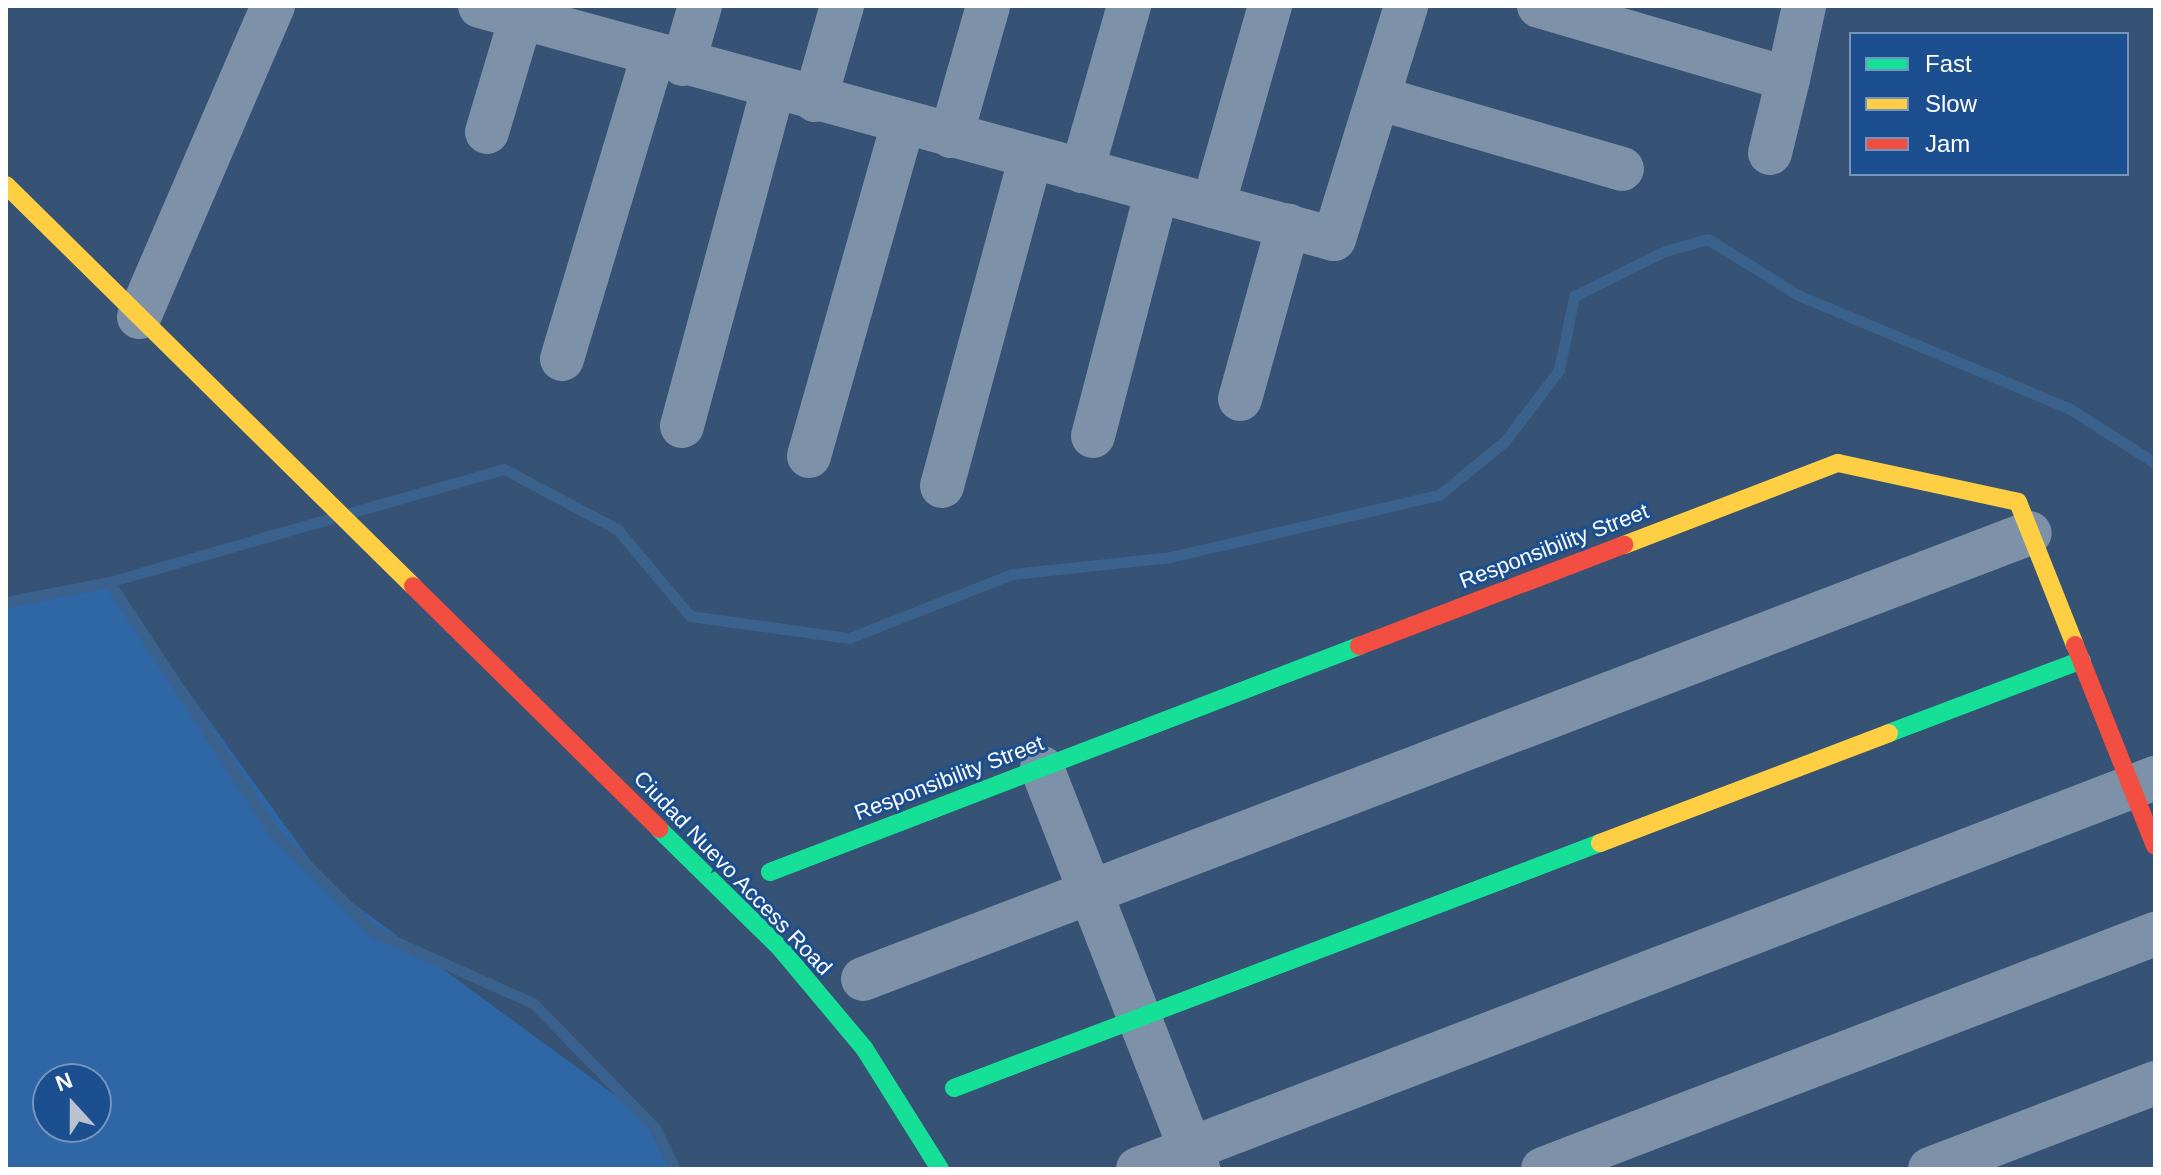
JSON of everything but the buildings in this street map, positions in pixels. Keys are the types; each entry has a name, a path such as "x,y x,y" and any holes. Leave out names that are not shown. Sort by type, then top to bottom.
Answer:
{"street":[{"path":"6,185 139,317 273,6"},
{"path":"562,359 668,60 700,6"},
{"path":"815,100 842,6"},
{"path":"951,136 988,6"},
{"path":"1082,171 1129,6"},
{"path":"1213,206 1270,6"},
{"path":"487,132 528,14 668,60 1334,239 1406,6"},
{"path":"1539,6 1788,79"},
{"path":"1770,153 1804,6"},
{"path":"682,426 773,88"},
{"path":"1378,98 1622,169"},
{"path":"809,456 903,123"},
{"path":"942,486 1031,157"},
{"path":"1093,436 1157,191"},
{"path":"1240,399 1288,226"},
{"name":"Ciudad Nuevo Access Road","path":"139,317 780,948 864,1048 940,1169"},
{"name":"Responsibility Street","path":"770,872 1838,463 2018,502 2082,660 2144,782 2155,846"},
{"path":"863,979 2030,533"},
{"path":"954,1088 2082,660"},
{"path":"1042,768 1194,1159"},
{"path":"1138,1169 1194,1159 2144,782"},
{"path":"1543,1169 2155,934"},
{"path":"1930,1169 2155,1083"}],"shaded area":[{"path":"109,582 328,885 642,1115 670,1169 6,1169 6,602"}],"waterway":[{"path":"353,512 504,469 617,529 690,616 849,638 1012,574 1170,557 1439,495 1505,441 1559,370 1574,296 1665,251 1708,239 1798,295 2070,409 2155,463"},
{"path":"6,602 109,582 329,519"},
{"path":"109,582 274,832 374,932 533,1003 655,1128 675,1169"}],"traffic: fast":[{"path":"770,872 1359,646"},
{"path":"1889,733 2082,660"},
{"path":"659,829 780,948 864,1048 940,1169"},
{"path":"954,1088 1600,843"}],"traffic: slow":[{"path":"6,185 413,586"},
{"path":"1624,545 1838,463 2018,502 2075,645"},
{"path":"1600,843 1889,733"}],"traffic: jam":[{"path":"1359,646 1624,545"},
{"path":"413,586 659,829"},
{"path":"2075,645 2155,846"}]}
